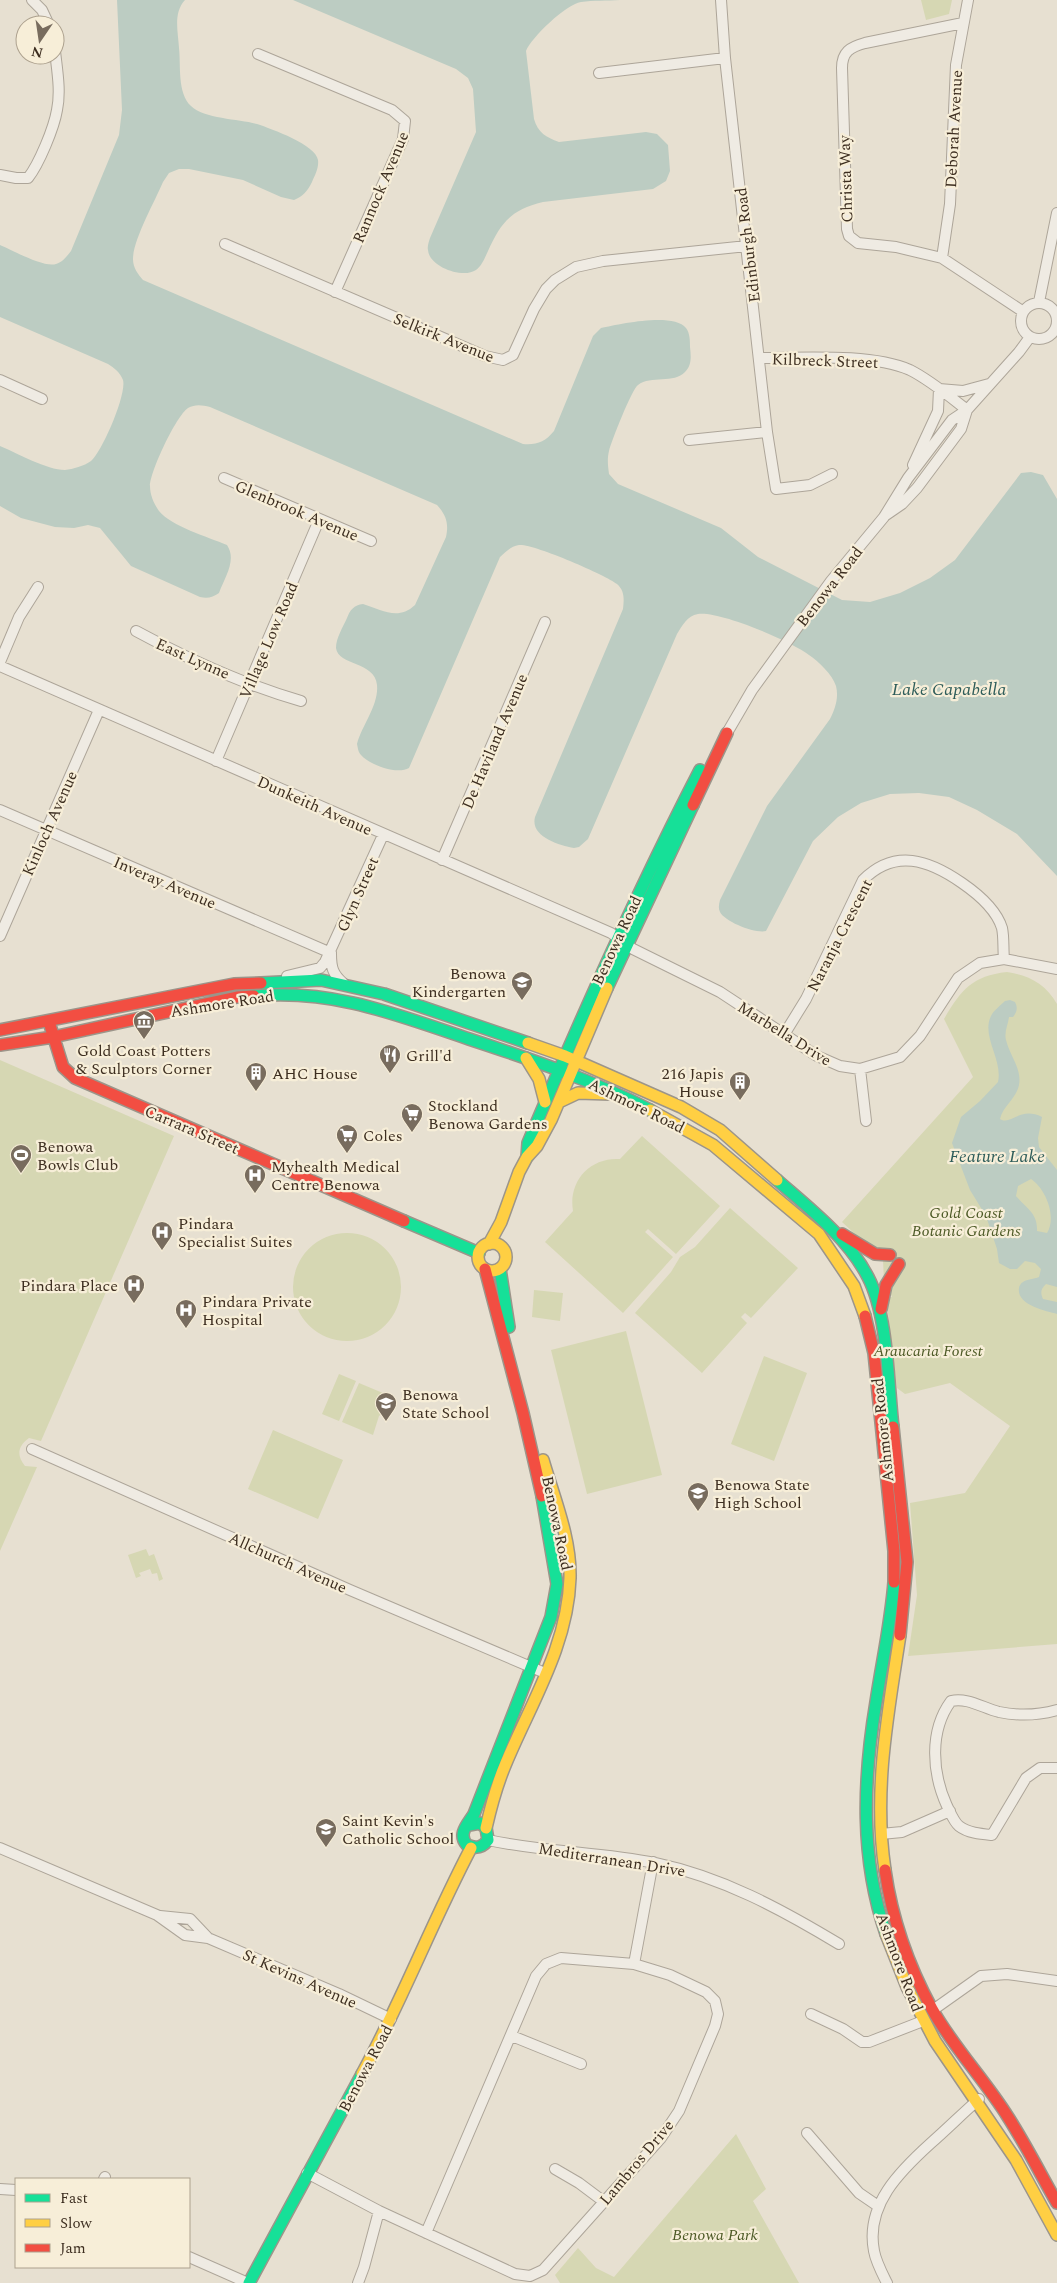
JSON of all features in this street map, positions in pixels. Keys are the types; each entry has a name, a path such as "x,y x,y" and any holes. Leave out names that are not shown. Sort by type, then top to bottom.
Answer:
{"main road":[{"name":"Benowa Road","path":"527,1157 528,1143 617,936 707,758 727,733"},
{"name":"Benowa Road","path":"494,1245 514,1184 527,1157 543,1135 559,1102 610,982 727,733"},
{"name":"Ashmore Road","path":"0,1030 49,1022 234,984 262,981 321,980 346,985 384,994 577,1060 656,1094 720,1130 830,1226 869,1278 881,1314 907,1562 904,1607 881,1758 881,1834 888,1892 898,1931 911,1966 933,2010 1020,2137 1057,2203"},
{"name":"Ashmore Road","path":"0,1045 53,1037 238,997 285,994 340,999 379,1009 526,1058 619,1094 674,1122 713,1145 819,1234 835,1256 861,1301 874,1353 895,1572 868,1756 865,1809 869,1856 877,1902 890,1945 923,2021 948,2061 978,2101 1026,2178 1057,2235"},
{"name":"Carrara Street","path":"49,1022 63,1067 74,1078 479,1253"},
{"path":"526,1058 540,1080 545,1102"},
{"path":"559,1102 578,1093 619,1094"},
{"path":"830,1226 858,1246 875,1254 890,1255"},
{"path":"494,1245 504,1251 506,1259 500,1269 492,1271 485,1269 479,1262 479,1253 494,1245"},
{"path":"881,1314 882,1294 888,1278 899,1264"},
{"name":"Benowa Road","path":"469,1825 533,1668 551,1617 557,1584 555,1558 525,1420 485,1269"},
{"name":"Benowa Road","path":"487,1834 492,1799 545,1673 564,1621 570,1578 569,1560 515,1353 506,1313 500,1269"},
{"path":"480,1823 487,1834 483,1846 471,1848 463,1839 464,1831 469,1825 480,1823"},
{"name":"Benowa Road","path":"248,2283 391,2019 440,1907 471,1848"}],"street":[{"path":"32,0 44,15"},
{"name":"Edinburgh Road","path":"721,0 725,58 767,432 776,489 810,485 832,474"},
{"name":"Deborah Avenue","path":"942,258 950,204 956,65 968,0"},
{"name":"Christa Way","path":"963,23 854,46 846,51 842,63 846,224 849,236 861,244 896,247 942,258 1022,311"},
{"name":"Rannock Avenue","path":"258,54 392,110 405,121 403,139 335,292"},
{"path":"599,73 725,58"},
{"path":"0,175 28,178 37,168 57,110 56,65"},
{"path":"1039,302 1057,213"},
{"name":"Selkirk Avenue","path":"225,244 485,356 503,360 509,358 517,350 534,309 546,289 555,280 576,267 602,261 747,246"},
{"path":"1039,302 1049,305 1056,314 1054,338 1030,337 1022,330 1020,324 1022,311 1033,303 1039,302"},
{"name":"Benowa Road","path":"727,733 752,690 831,581 884,517 912,471 952,420 967,410 1030,337"},
{"name":"Kilbreck Street","path":"760,358 885,362 915,373 967,410"},
{"path":"0,380 42,399"},
{"path":"912,471 914,462 938,412 939,389 963,391 989,384"},
{"name":"Benowa Road","path":"884,517 902,504 917,488 961,429 967,410"},
{"path":"689,440 767,432"},
{"name":"Glenbrook Avenue","path":"224,478 371,541"},
{"name":"Village Low Road","path":"216,761 319,520"},
{"path":"0,664 19,617 38,587"},
{"name":"De Haviland Avenue","path":"442,860 545,622"},
{"name":"East Lynne","path":"136,631 164,646 250,683 301,701"},
{"name":"Dunkeith Avenue","path":"0,664 99,710 617,936 629,945"},
{"name":"Kinloch Avenue","path":"0,936 99,710"},
{"name":"Inveray Avenue","path":"0,810 330,954"},
{"name":"Glyn Street","path":"262,981 320,968 330,954 383,835"},
{"name":"Naranja Crescent","path":"785,1033 806,999 863,880 875,868 899,860 922,861 945,871 982,897 1002,928 1004,958"},
{"name":"Marbella Drive","path":"629,945 633,949 720,992 785,1033 817,1056 840,1066 860,1069 900,1057 920,1036 958,978 980,963 1004,958 1057,969"},
{"path":"330,954 331,968 335,976 346,985"},
{"path":"860,1069 866,1120"},
{"name":"Allchurch Avenue","path":"32,1449 350,1590 545,1673"},
{"path":"1057,1710 1029,1715 993,1710 961,1698 951,1701 941,1715 935,1768 939,1790 959,1826 976,1834 992,1835 1026,1778 1040,1768 1057,1768"},
{"path":"881,1834 902,1832 950,1811"},
{"name":"Mediterranean Drive","path":"487,1834 653,1862 687,1870 733,1887 781,1909 839,1944"},
{"name":"St Kevins Avenue","path":"0,1848 157,1916 187,1935 208,1938 339,1994 391,2019"},
{"path":"634,1964 653,1862"},
{"name":"St Kevins Avenue","path":"157,1916 192,1920 208,1938"},
{"path":"181,1932 180,1926 184,1920"},
{"name":"Lambros Drive","path":"307,2173 379,2211 426,2233 515,2274 530,2276 543,2270 661,2138 679,2111 715,2026 718,2014 715,2001 706,1992 670,1975 634,1964 562,1958 546,1964 536,1976 512,2036 426,2233"},
{"path":"933,2010 981,1976 1006,1974 1057,1981"},
{"path":"811,2014 843,2029 862,2042 869,2042 923,2021"},
{"path":"512,2036 581,2064"},
{"path":"887,2283 874,2250 874,2224 878,2206 889,2187 907,2165 990,2091"},
{"path":"807,2133 859,2192 878,2206"},
{"path":"555,2169 579,2183 603,2201"},
{"path":"0,2189 15,2190"},
{"path":"358,2283 379,2211"},
{"path":"190,2257 248,2283"}],"green space":[{"path":"921,0 952,0 949,14 926,20"},
{"name":"Gold Coast Botanic Gardens","path":"1007,972 1030,978 1048,991 1057,1004 1057,1644 908,1656 917,1595 910,1503 965,1493 1010,1426 950,1383 905,1394 897,1388 886,1297 892,1297 884,1281 883,1260 842,1222 973,1077 944,1019 962,992 969,986 985,977"},
{"path":"0,1060 174,1136 41,1441 29,1438 22,1444 19,1454 22,1462 25,1466 37,1467 0,1551"},
{"path":"642,1136 720,1206 676,1254 648,1229 645,1232 673,1257 623,1313 545,1242 573,1211 572,1200 574,1190 583,1173 599,1162 609,1159 620,1159"},
{"path":"730,1208 798,1268 751,1318 745,1313 741,1317 747,1323 702,1373 635,1313 671,1272 680,1257 695,1247"},
{"path":"347,1233 357,1234 377,1242 385,1249 392,1257 400,1277 400,1297 392,1317 385,1325 377,1332 357,1340 347,1341 337,1340 317,1332 309,1325 302,1317 294,1297 293,1287 294,1277 302,1257 309,1249 317,1242 337,1234"},
{"path":"534,1290 563,1293 560,1321 532,1317"},
{"path":"626,1331 662,1475 587,1494 551,1350"},
{"path":"764,1356 807,1373 774,1461 731,1444"},
{"path":"339,1374 356,1381 339,1421 322,1414"},
{"path":"359,1383 390,1396 382,1414 379,1416 373,1435 342,1422"},
{"path":"273,1430 343,1460 318,1519 248,1489"},
{"path":"146,1549 149,1556 154,1554 163,1579 159,1581 157,1573 152,1574 150,1569 139,1573 141,1576 136,1578 128,1555"},
{"name":"Benowa Park","path":"736,2134 766,2189 753,2201 799,2283 560,2283 555,2275 578,2248 596,2268 614,2277"}],"water":[{"name":"Lake Capabella","path":"117,0 185,0 179,11 177,29 180,78 184,94 191,106 204,114 250,122 282,134 302,143 315,154 318,160 318,166 310,185 300,197 294,200 281,197 243,180 189,169 179,169 169,173 145,220 134,251 134,265 143,280 523,444 540,442 554,431 593,336 601,328 646,320 680,323 686,328 689,335 691,357 689,366 680,376 669,379 649,380 638,385 635,389 622,416 611,446 608,457 609,474 618,484 721,528 758,557 842,600 870,602 900,593 930,578 955,560 1021,473 1031,472 1043,475 1057,499 1057,876 1017,834 977,810 949,797 919,793 890,794 861,803 838,817 813,841 766,931 748,929 728,920 719,911 720,900 767,806 830,719 836,703 837,690 832,677 825,669 800,649 755,628 708,614 694,615 685,622 677,634 588,839 579,847 574,848 560,845 547,839 537,829 535,817 623,609 624,599 623,593 617,584 599,574 569,560 526,546 519,545 514,547 500,557 409,768 391,770 365,759 360,754 357,744 373,707 377,685 375,677 364,667 338,654 336,648 337,640 350,613 357,605 363,604 390,613 396,613 409,610 415,605 446,537 447,523 445,516 437,505 210,407 193,406 183,413 154,469 150,486 154,502 159,511 172,522 227,545 231,557 229,569 219,593 215,596 208,598 200,597 131,566 100,528 88,525 74,528 55,527 21,518 0,506 0,446 41,464 58,469 65,470 82,466 96,456 113,422 121,397 123,380 119,372 108,364 0,317 0,245 28,258 51,265 65,259 71,251 119,135 122,110"},
{"path":"293,0 620,0 586,1 575,4 550,22 529,45 526,51 534,119 543,134 559,142 646,132 657,134 668,145 670,171 666,181 653,189 543,202 532,205 515,213 508,219 498,232 482,264 476,270 463,273 447,270 434,262 428,247 430,238 476,132 473,89 468,78 456,69"},
{"name":"Feature Lake","path":"1005,1001 1015,1002 1017,1006 1013,1017 1009,1017 1006,1037 1019,1073 1019,1085 1000,1119 1008,1120 1028,1114 1042,1117 1038,1138 1039,1147 1057,1170 1057,1287 1046,1284 1041,1292 1043,1299 1057,1302 1057,1314 1027,1303 1019,1294 1019,1287 1022,1283 1039,1277 1041,1269 1035,1263 1025,1261 1017,1269 1010,1269 999,1263 997,1249 986,1216 970,1190 952,1143 961,1117 998,1082 998,1065 990,1040 989,1024 992,1014","holes":["1031,1179 1045,1196 1050,1212 1051,1219 1047,1233 1037,1231 1036,1220 1031,1211 1016,1196 1018,1186"]}],"traffic: fast":[{"path":"527,1157 528,1143 589,1002 654,862 700,770"},
{"path":"607,988 693,805"},
{"path":"261,983 321,980 384,994 528,1043"},
{"path":"254,996 311,996 337,1000 389,1013 561,1071 606,1089 650,1110"},
{"path":"777,1180 827,1224 850,1249 868,1277 880,1310 893,1427"},
{"path":"404,1221 479,1253"},
{"path":"500,1269 509,1327"},
{"path":"469,1825 480,1823 486,1828 488,1840 483,1845 476,1847 467,1845 464,1841 463,1833 474,1814 551,1617 557,1584 542,1496"},
{"path":"886,1934 872,1877 866,1819 868,1760 878,1687 889,1627 894,1582"},
{"path":"249,2283 362,2074"}],"traffic: slow":[{"path":"489,1244 501,1222 519,1172 527,1157 537,1146 551,1120 607,988"},
{"path":"528,1043 565,1056 681,1107 720,1130 777,1180"},
{"path":"526,1058 539,1079 545,1102"},
{"path":"559,1102 578,1093 610,1094"},
{"path":"650,1110 713,1145 819,1234 854,1286 865,1316"},
{"path":"492,1243 502,1247 506,1257 502,1267 492,1271 482,1267 478,1257 482,1247 492,1243"},
{"path":"486,1828 494,1795 503,1771 547,1673 563,1627 568,1603 570,1578 568,1548 543,1460"},
{"path":"885,1870 882,1840 881,1781 887,1723 900,1635"},
{"path":"362,2074 471,1848"},
{"path":"886,1934 907,1987 935,2041 1016,2160 1057,2235"}],"traffic: jam":[{"path":"693,805 727,733"},
{"path":"0,1030 234,984 261,983"},
{"path":"0,1045 53,1037 237,997 254,996"},
{"path":"49,1022 63,1067 75,1078 404,1221"},
{"path":"842,1234 875,1254 890,1255"},
{"path":"881,1309 886,1285 899,1264"},
{"path":"485,1269 523,1413 542,1496"},
{"path":"865,1316 874,1353 894,1551 894,1582"},
{"path":"893,1427 907,1562 900,1635"},
{"path":"885,1870 892,1906 902,1941 923,1992 940,2023 1008,2117 1057,2203"}],"place":[{"name":"Benowa Kindergarten","path":"522,1001"},
{"name":"Gold Coast Potters & Sculptors Corner","path":"144,1040"},
{"name":"Grill'd","path":"390,1074"},
{"name":"AHC House","path":"256,1092"},
{"name":"216 Japis House","path":"740,1101"},
{"name":"Stockland Benowa Gardens","path":"412,1133"},
{"name":"Coles","path":"347,1154"},
{"name":"Benowa Bowls Club","path":"21,1174"},
{"name":"Myhealth Medical Centre Benowa","path":"255,1194"},
{"name":"Pindara Specialist Suites","path":"162,1251"},
{"name":"Pindara Place","path":"134,1304"},
{"name":"Pindara Private Hospital","path":"186,1329"},
{"name":"Benowa State School","path":"386,1422"},
{"name":"Benowa State High School","path":"698,1512"},
{"name":"Saint Kevin's Catholic School","path":"326,1848"}],"park label":[{"name":"Araucaria Forest","path":"928,1350"}]}
